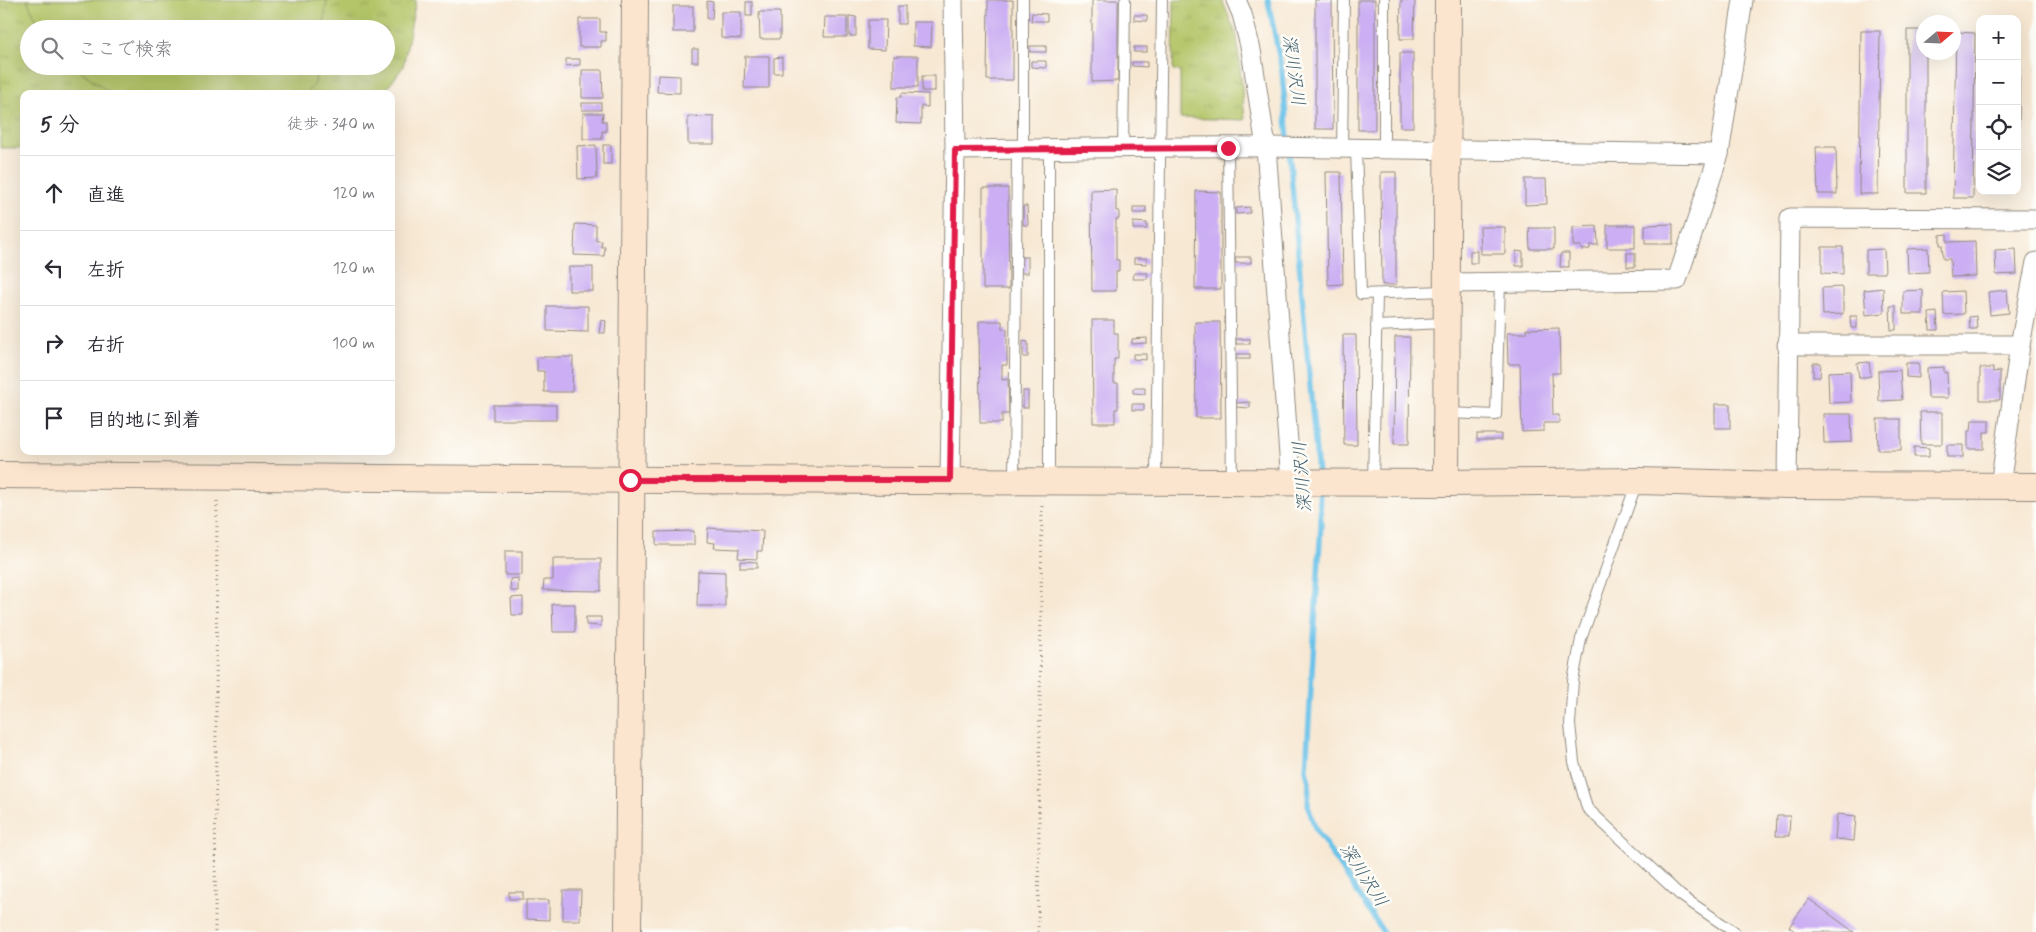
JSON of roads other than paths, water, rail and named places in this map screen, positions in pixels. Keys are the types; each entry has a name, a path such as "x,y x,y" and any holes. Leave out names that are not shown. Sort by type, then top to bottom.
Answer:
{"street":[{"path":"628,932 635,0"},
{"path":"950,480 955,150 954,0"},
{"path":"1236,0 1251,50 1273,147 1309,482"},
{"path":"1446,483 1448,0"},
{"path":"1448,287 1500,282 1677,280 1720,154 1743,0"},
{"path":"955,150 1273,147 1384,150 1448,148 1720,154"},
{"path":"1787,485 1787,345 1790,218 2036,219"},
{"path":"2000,486 2020,345 2036,262"},
{"path":"1787,345 2020,345"},
{"path":"0,475 630,480 1446,483 1638,481 1787,485 2036,486"}],"lane":[{"path":"1014,480 1023,0"},
{"path":"1123,148 1125,0"},
{"path":"1156,481 1162,0"},
{"path":"1344,0 1349,149 1361,294 1448,287"},
{"path":"1384,0 1384,150"},
{"path":"1228,148 1232,482"},
{"path":"1046,481 1049,149"},
{"path":"1447,413 1496,415 1500,282"},
{"path":"1373,482 1377,294"},
{"path":"1376,326 1448,323"},
{"path":"1638,481 1581,639 1573,681 1570,724 1574,762 1587,808 1680,895 1734,932"}],"waterway":[{"name":"深川沢川","path":"1268,0 1282,72 1318,475"},
{"name":"深川沢川","path":"1319,489 1321,524 1306,770 1309,782 1308,806 1315,828 1383,932"}]}
